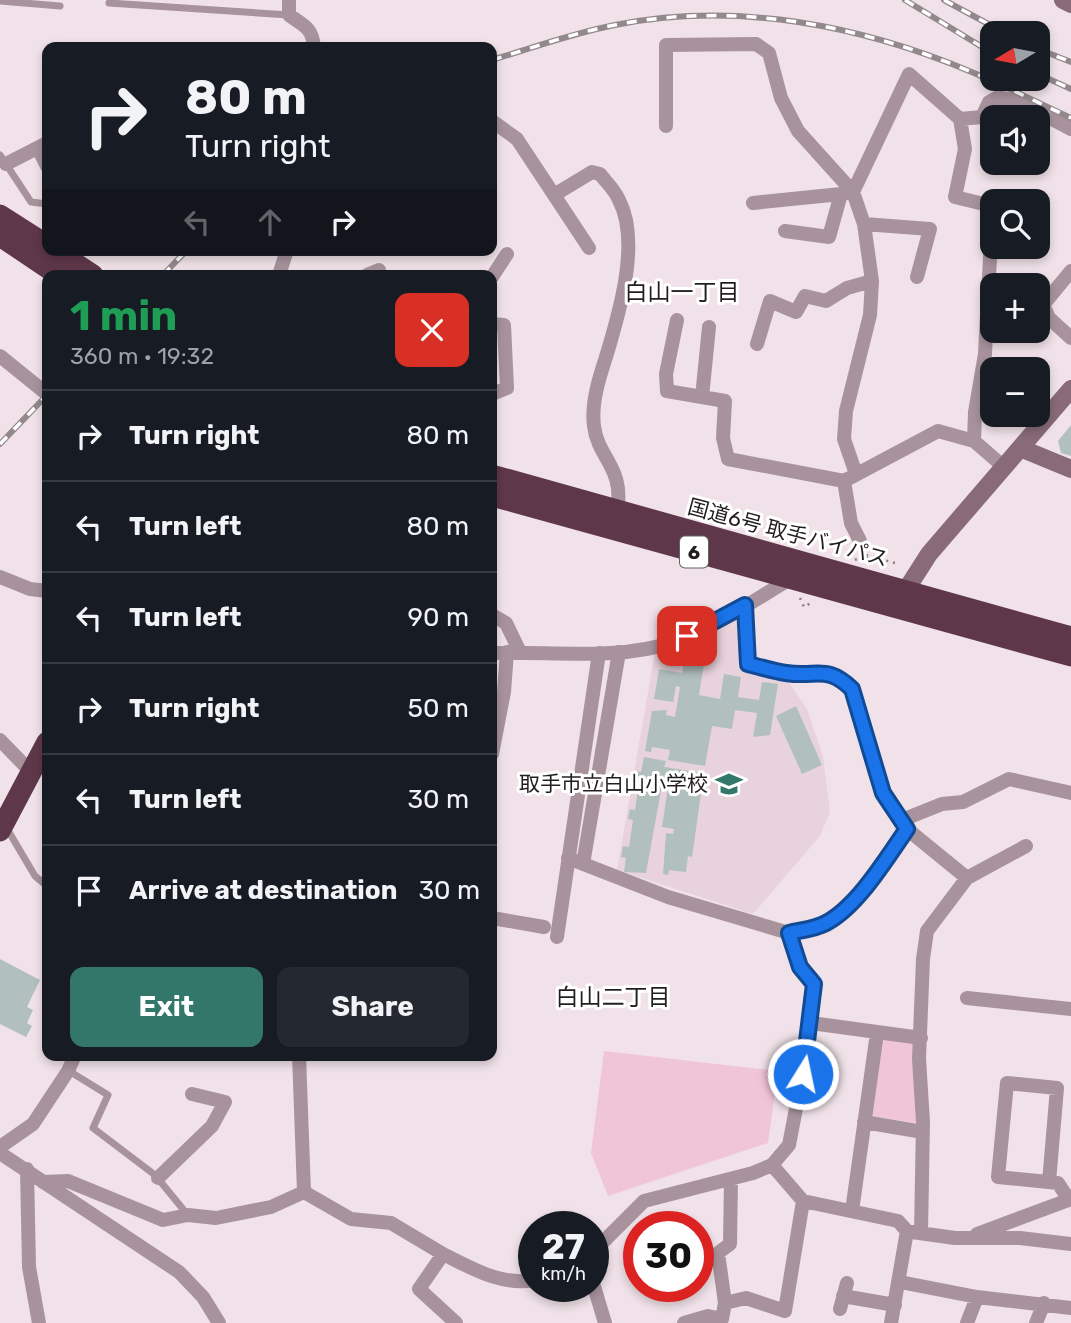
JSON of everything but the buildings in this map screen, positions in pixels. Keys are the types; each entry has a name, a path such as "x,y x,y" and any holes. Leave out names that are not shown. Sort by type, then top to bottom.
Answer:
{"highway":[{"path":"0,215 42,242"},
{"path":"0,236 51,270"},
{"path":"64,256 85,270"},
{"name":"国道6号 取手バイパス","path":"497,476 901,598 1071,656"},
{"name":"国道6号 取手バイパス","path":"497,497 792,578 901,598 1071,637"},
{"path":"1,823 42,751"}],"main road":[{"path":"1063,0 1071,4"},
{"path":"901,598 929,554 1071,389"},
{"path":"1020,449 1071,469"}],"street":[{"path":"289,7 313,33 314,42"},
{"path":"666,126 666,45 756,44 769,53 781,98 798,131 847,193 864,224 872,281 870,315 846,411 844,439 850,477 851,523 863,548"},
{"path":"785,231 829,237 847,193 909,74 960,119 965,149 955,197 980,203"},
{"path":"960,119 982,117 989,102 998,97 1020,102 1071,129"},
{"path":"497,125 516,139 589,248"},
{"path":"3,160 42,145"},
{"path":"554,195 592,172 600,174 620,200 628,226 625,278 617,320 601,374 594,426 617,478 620,496 617,512"},
{"path":"753,203 847,193"},
{"path":"864,224 930,229 917,277"},
{"path":"497,270 507,254"},
{"path":"974,441 975,412 985,354 990,259"},
{"path":"1071,271 1043,305 1049,318 1071,338"},
{"path":"757,344 770,301 796,312 805,296 826,301 847,288 872,281"},
{"path":"677,320 666,374 667,391 725,401 723,438 728,459 850,477 938,431 974,441 1004,467"},
{"path":"497,324 504,325 507,388 497,392"},
{"path":"702,397 709,327"},
{"path":"0,356 42,390"},
{"path":"0,577 30,589 42,590"},
{"path":"497,653 619,652 672,643 703,630 792,578"},
{"path":"745,605 748,664 788,674 828,672 840,677 852,689 883,793 904,824 967,878"},
{"path":"497,618 506,623 514,652 497,728"},
{"path":"583,864 619,652"},
{"path":"557,937 599,653"},
{"path":"0,740 31,772"},
{"path":"568,858 668,897 789,933 822,925 836,917 872,879 904,824 942,804 963,802 1009,779 1071,793"},
{"path":"891,1323 914,1232 923,1132 920,1038 927,931 967,878 1026,846"},
{"path":"497,919 544,927"},
{"path":"609,1236 644,1201 731,1179 772,1165 789,1145 811,1023 814,984 800,967 789,933"},
{"path":"967,998 1071,1009"},
{"path":"811,1023 920,1038"},
{"path":"852,1211 877,1033"},
{"path":"0,1147 33,1124 72,1061"},
{"path":"299,1061 304,1192"},
{"path":"966,1238 1070,1199 1058,1183 998,1177 1007,1083 1057,1088 1049,1182"},
{"path":"158,1178 212,1126 225,1102 192,1094"},
{"path":"864,1122 923,1132"},
{"path":"0,1153 179,1272 203,1297 219,1323"},
{"path":"772,1165 803,1201 898,1221 914,1232 1071,1244"},
{"path":"27,1169 29,1267 39,1323"},
{"path":"684,1323 708,1316 724,1321 725,1303 718,1253 730,1244 731,1179"},
{"path":"43,1182 68,1181 163,1220 188,1215 216,1217 247,1212 271,1207 304,1192"},
{"path":"304,1192 351,1219 391,1223 443,1254 487,1275 518,1282"},
{"path":"725,1303 746,1298 785,1311 803,1201"},
{"path":"443,1254 419,1289 456,1323"},
{"path":"900,1282 977,1297 1071,1308"},
{"path":"843,1296 895,1305"},
{"path":"967,1323 977,1297"},
{"path":"599,1302 605,1323"},
{"path":"1036,1323 1044,1303"}],"lane":[{"path":"0,1 60,6"},
{"path":"110,3 289,7"},
{"path":"3,160 30,202 42,203"},
{"path":"1,823 35,876 42,882"},
{"path":"68,1071 108,1095 93,1128 158,1178 188,1215"}],"path":[{"path":"852,561 863,548"},
{"path":"863,548 895,563"},
{"path":"863,548 871,567"}],"shaded area":[{"name":"取手市立白山小学校","path":"743,617 738,666 787,680 807,709 823,756 830,812 820,836 753,914 617,870 655,652"},
{"path":"877,1033 921,1038 916,1123 871,1116"},
{"path":"604,1051 778,1071 768,1143 608,1196 591,1153"}],"railway":[{"path":"905,0 980,46"},
{"path":"944,0 983,21"},
{"path":"497,58 568,36 615,25 661,18 752,17 843,30 887,42 974,73 1071,118"},
{"path":"1050,54 1071,62"},
{"path":"1050,79 1071,89"},
{"path":"168,270 181,256"},
{"path":"0,444 42,400"}],"place":[{"name":"取手市立白山小学校","path":"729,784"}],"district":[{"name":"白山一丁目","path":"682,292"},
{"name":"白山二丁目","path":"613,997"}],"route":[{"path":"687,636 703,630 745,605 748,664 788,674 828,672 840,677 852,689 883,793 907,829 872,879 836,917 822,925 789,933 800,967 814,984 803,1074"}]}
